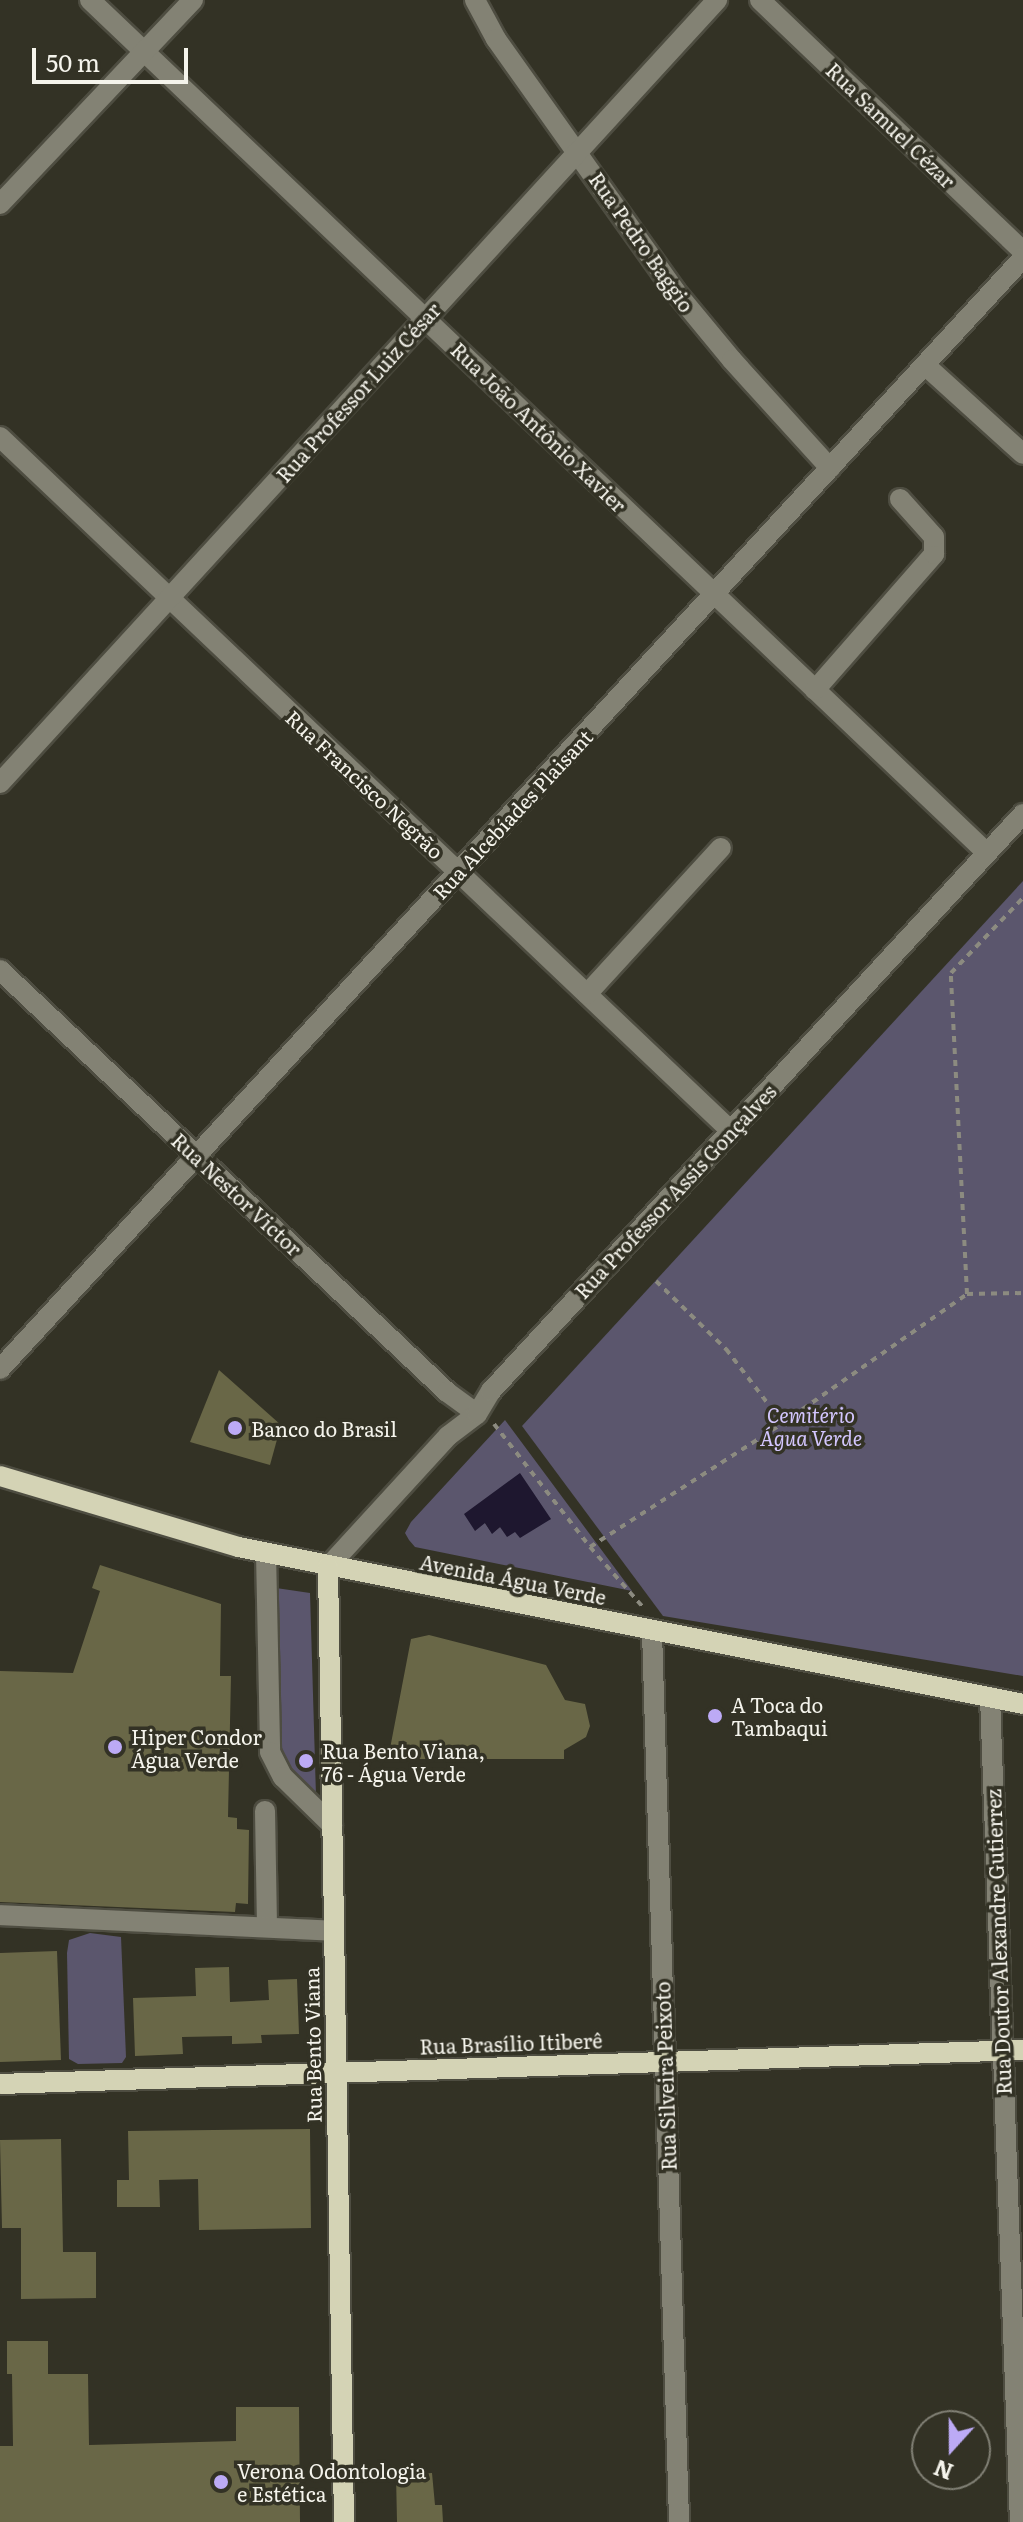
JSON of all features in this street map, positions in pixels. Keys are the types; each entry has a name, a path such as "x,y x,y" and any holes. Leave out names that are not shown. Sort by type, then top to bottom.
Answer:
{"main road":[{"name":"Avenida Água Verde","path":"0,1476 170,1529 328,1567 1023,1704"},
{"name":"Rua Bento Viana","path":"328,1567 344,2522"},
{"name":"Rua Brasílio Itiberê","path":"0,2084 1013,2050"}],"street":[{"name":"Rua João Antônio Xavier","path":"90,0 987,853"},
{"path":"0,204 193,0"},
{"name":"Rua Pedro Baggio","path":"475,0 496,39 703,327 830,468"},
{"name":"Rua Professor Luiz César","path":"0,783 717,0"},
{"name":"Rua Samuel Cézar","path":"760,0 1023,251"},
{"name":"Rua Alcebíades Plaisant","path":"0,1369 1023,258"},
{"path":"925,365 1023,454"},
{"name":"Rua Francisco Negrão","path":"0,437 731,1131"},
{"path":"815,690 934,554 934,537 900,499"},
{"name":"Rua Professor Assis Gonçalves","path":"328,1567 448,1436 477,1414 491,1391 1023,814"},
{"path":"587,994 721,848"},
{"name":"Rua Nestor Victor","path":"0,970 447,1392 477,1414"},
{"path":"266,1553 270,1752 283,1777 332,1825"},
{"name":"Rua Silveira Peixoto","path":"652,1631 679,2522"},
{"name":"Rua Doutor Alexandre Gutierrez","path":"990,1697 1013,2050 1020,2522"},
{"path":"265,1811 267,1927"},
{"path":"0,1915 334,1931"}],"path":[{"path":"967,1294 951,973 1023,898"},
{"path":"656,1281 726,1349 783,1423"},
{"path":"590,1547 783,1423 967,1294 1023,1293"},
{"path":"477,1414 501,1429 590,1547 644,1609 652,1631"}],"green space":[{"name":"Cemitério Água Verde","path":"1023,881 1023,1676 663,1616 522,1426"},
{"path":"505,1420 632,1591 415,1547 405,1533 411,1522","holes":["551,1519 515,1531 500,1527 492,1533 485,1523"]},
{"path":"276,1588 310,1593 316,1796 281,1760"},
{"path":"90,1933 121,1937 126,2057 122,2063 78,2064 69,2059 69,1940"}],"shaded area":[{"path":"520,1473 551,1519 520,1538 515,1532 507,1537 500,1527 492,1534 485,1523 475,1531 464,1514"}],"building":[{"path":"219,1370 281,1425 270,1465 190,1442"},
{"name":"Hiper Condor Água Verde","path":"100,1565 221,1604 220,1676 231,1676 228,1817 237,1818 237,1829 249,1830 248,1904 236,1903 235,1912 0,1902 0,1671 73,1673 100,1591 92,1588"},
{"path":"429,1635 546,1665 565,1700 585,1704 590,1726 586,1737 564,1750 564,1759 388,1759 411,1639"},
{"path":"57,1951 61,2060 0,2062 0,1953"},
{"path":"229,1967 230,2002 269,2000 268,1980 297,1979 299,2034 261,2035 262,2043 232,2044 232,2036 182,2037 183,2054 135,2056 133,1998 196,1996 195,1968"},
{"path":"310,2129 311,2228 199,2230 198,2179 159,2180 160,2207 117,2207 117,2180 129,2180 128,2131"},
{"path":"61,2139 63,2252 96,2252 96,2298 21,2299 21,2228 2,2228 0,2140"},
{"path":"7,2341 48,2341 48,2374 88,2374 89,2445 236,2441 236,2407 299,2407 300,2522 0,2522 0,2446 13,2446 12,2374 7,2374"},
{"path":"432,2473 435,2505 442,2505 443,2522 397,2522 396,2475"}],"place":[{"name":"Banco do Brasil","path":"235,1428"},
{"name":"A Toca do Tambaqui","path":"715,1716"},
{"name":"Hiper Condor Água Verde","path":"115,1747"},
{"name":"Rua Bento Viana, 76 - Água Verde","path":"306,1761"},
{"name":"Verona Odontologia e Estética","path":"221,2482"}]}
